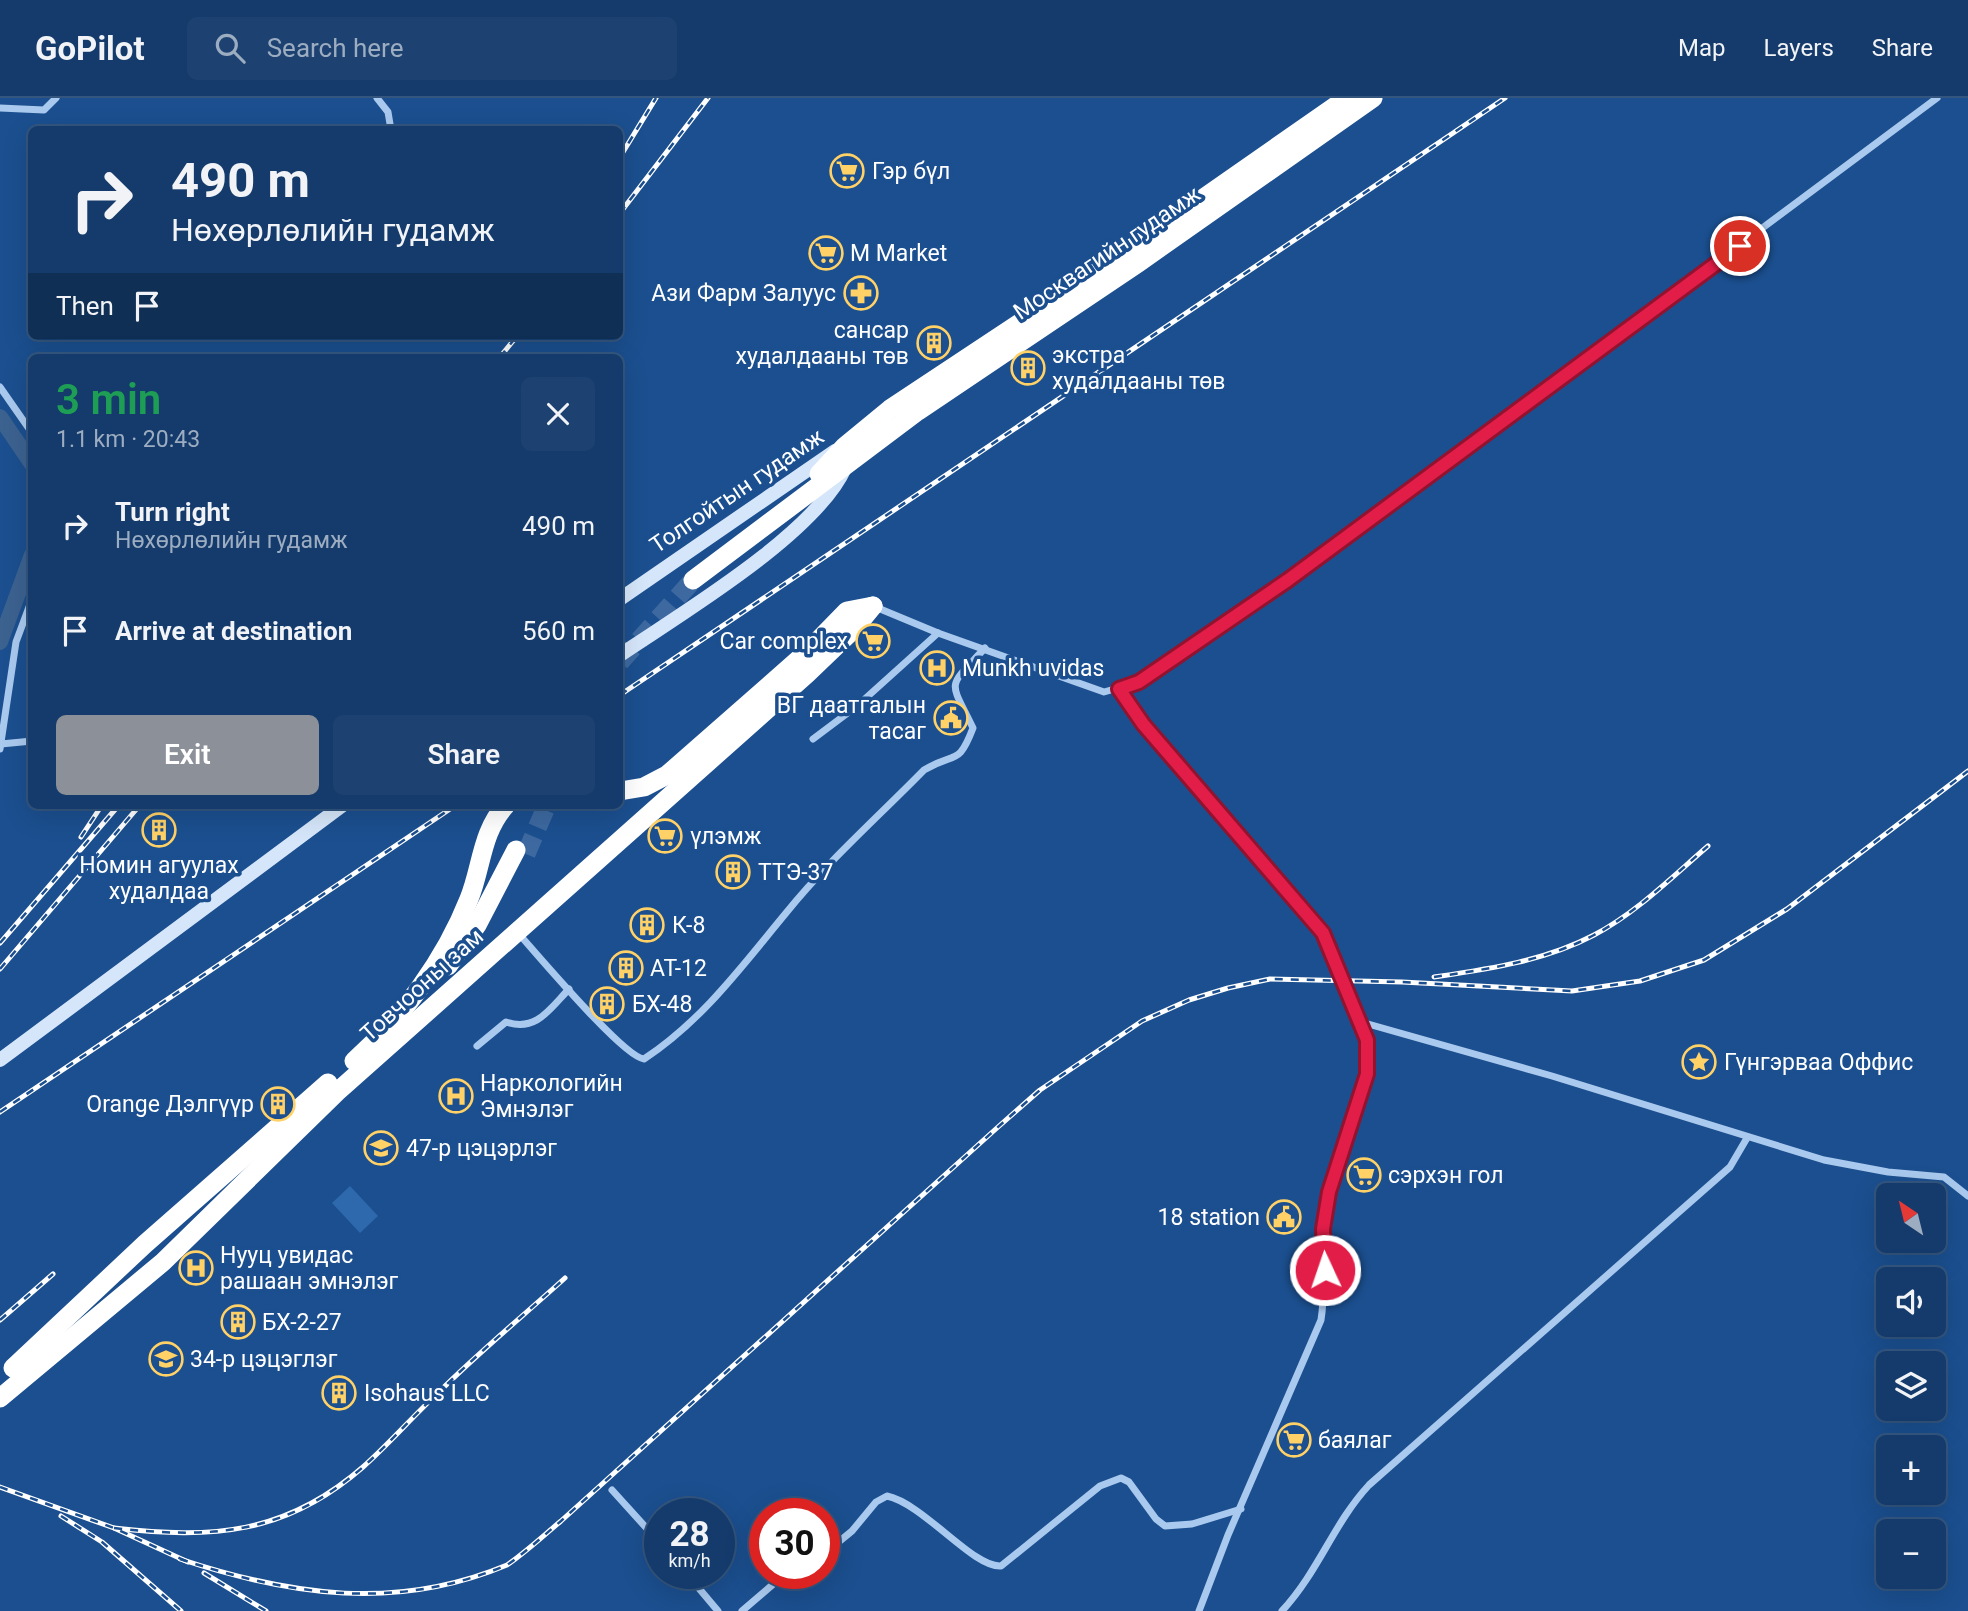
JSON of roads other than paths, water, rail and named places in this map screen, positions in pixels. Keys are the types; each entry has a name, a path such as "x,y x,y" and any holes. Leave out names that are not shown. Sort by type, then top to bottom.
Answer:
{"highway":[{"name":"Москвагийн гудамж","path":"1347,98 864,430 845,446 826,469 687,578 845,468 918,411 1139,263 1373,98"},
{"path":"623,790 652,784 683,763 823,637 847,611 873,606"},
{"name":"Товчооны зам","path":"0,1398 163,1262 272,1153 825,657 864,619 873,606"},
{"name":"Товчооны зам","path":"0,1381 145,1244 370,1047 411,999 456,930 472,891 489,827 503,809"},
{"path":"411,999 436,982 477,925 521,852 495,917 442,989 439,1003"}],"main road":[{"name":"Толгойтын гудамж","path":"623,596 783,484 845,446"},
{"name":"Толгойтын гудамж","path":"623,653 759,559 831,494 845,468"},
{"path":"0,1060 338,809"}],"street":[{"path":"0,108 44,110 55,98"},
{"path":"377,98 387,112 390,126"},
{"path":"873,606 938,633 1104,692 1139,682 1288,580 1621,336 1937,98"},
{"path":"0,387 28,427"},
{"path":"0,749 16,642 28,610"},
{"path":"813,739 857,706 938,633"},
{"path":"518,932 637,1059 644,1059 668,1041 727,987 787,912 924,770 943,759 957,757 963,753 973,728 954,695 956,681 985,649"},
{"path":"1119,689 1143,724 1323,933 1367,1040 1367,1074 1329,1192 1323,1229 1325,1296 1321,1320 1199,1611"},
{"path":"1,744 28,741"},
{"path":"477,1046 506,1022 522,1027 536,1021 569,989"},
{"path":"1361,1022 1552,1076 1824,1160 1888,1172 1944,1177 1968,1196"},
{"path":"1282,1611 1310,1579 1346,1511 1369,1485 1730,1167 1747,1138"},
{"path":"840,1541 852,1531 876,1502 887,1496 899,1499 934,1522 978,1560 992,1567 1001,1566 1100,1486 1121,1478 1129,1482 1156,1519 1165,1526 1192,1524 1241,1509"},
{"path":"612,1490 644,1525"},
{"path":"699,1589 718,1611"},
{"path":"742,1611 768,1589"}],"waterway":[{"path":"0,417 28,458"},
{"path":"0,642 28,566"}],"tunnel":[{"path":"623,659 693,580"},
{"path":"526,854 545,809"}],"railway":[{"path":"623,152 656,98"},
{"path":"623,209 708,98"},
{"path":"623,693 1505,98"},
{"path":"502,354 514,340"},
{"path":"180,1559 263,1582 344,1593 425,1589 507,1565 561,1521 1040,1090 1142,1021 1189,1000 1270,979 1402,982 1572,991 1640,981 1704,960 1787,909 1968,771"},
{"path":"81,837 99,809"},
{"path":"0,943 116,809"},
{"path":"0,969 137,809"},
{"path":"0,1112 450,809"},
{"path":"1434,977 1536,958 1594,935 1639,905 1708,846"},
{"path":"0,1320 53,1274"},
{"path":"114,1528 183,1533 215,1531 246,1527 305,1507 334,1490 363,1467 429,1401 565,1278"},
{"path":"0,1487 114,1528 188,1562"},
{"path":"61,1516 102,1542 181,1611"},
{"path":"204,1573 266,1611"}],"place":[{"name":"Гэр бүл","path":"847,171"},
{"name":"М Market","path":"826,253"},
{"name":"Ази Фарм Залуус","path":"861,293"},
{"name":"сансар худалдааны төв","path":"934,343"},
{"name":"экстра худалдааны төв","path":"1028,368"},
{"name":"Car complex","path":"873,641"},
{"name":"Munkh uvidas","path":"937,668"},
{"name":"ВГ даатгалын тасаг","path":"951,718"},
{"name":"Номин агуулах худалдаа","path":"159,830"},
{"name":"үлэмж","path":"665,836"},
{"name":"ТТЭ-37","path":"733,872"},
{"name":"К-8","path":"647,925"},
{"name":"АТ-12","path":"626,968"},
{"name":"БХ-48","path":"607,1004"},
{"name":"Гүнгэрваа Оффис","path":"1699,1062"},
{"name":"Наркологийн Эмнэлэг","path":"456,1096"},
{"name":"Orange Дэлгүүр","path":"278,1104"},
{"name":"47-р цэцэрлэг","path":"381,1148"},
{"name":"сэрхэн гол","path":"1364,1175"},
{"name":"18 station","path":"1284,1217"},
{"name":"Нууц увидас рашаан эмнэлэг","path":"196,1268"},
{"name":"БХ-2-27","path":"238,1322"},
{"name":"34-р цэцэглэг","path":"166,1359"},
{"name":"Isohaus LLC","path":"339,1393"},
{"name":"баялаг","path":"1294,1440"}]}
